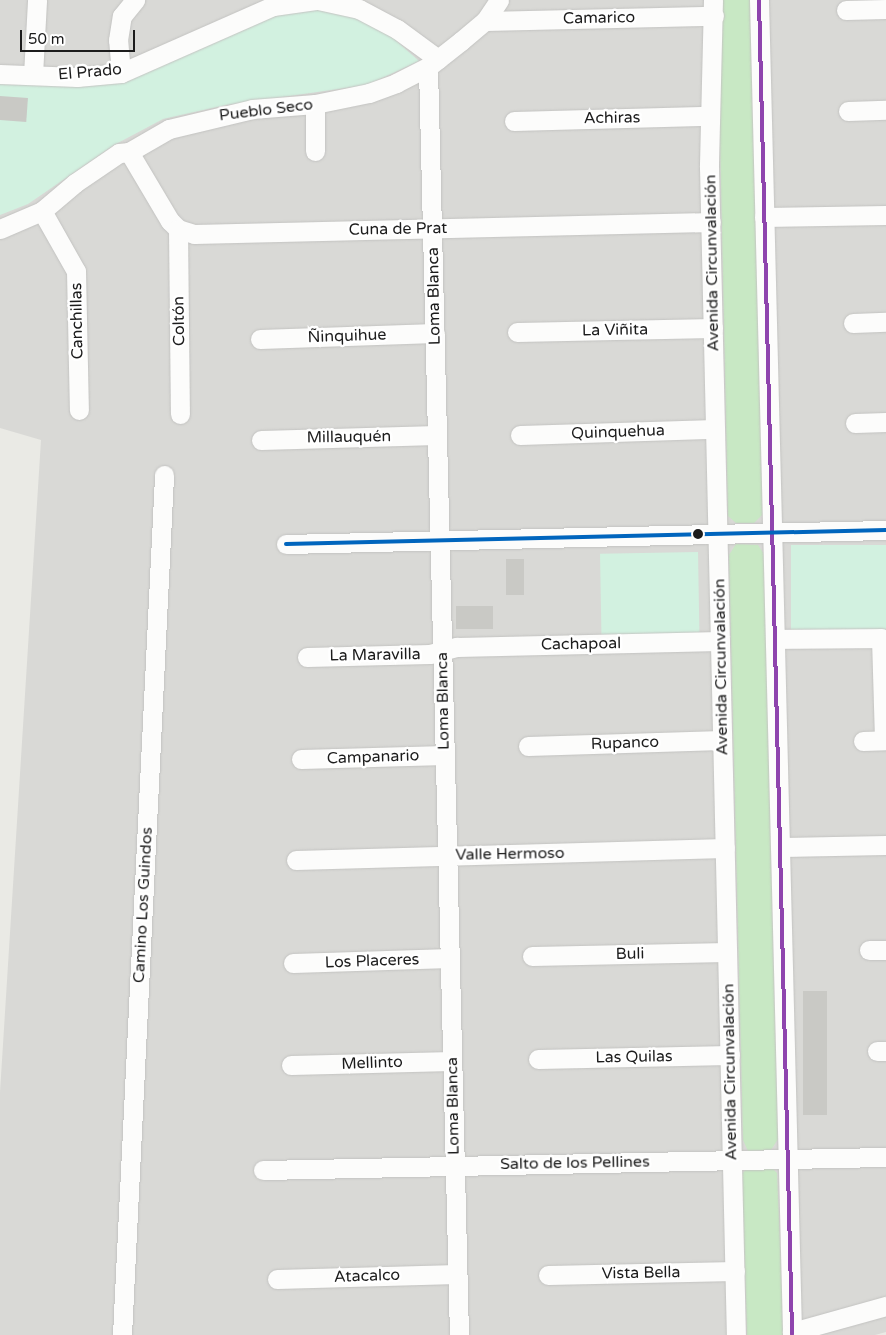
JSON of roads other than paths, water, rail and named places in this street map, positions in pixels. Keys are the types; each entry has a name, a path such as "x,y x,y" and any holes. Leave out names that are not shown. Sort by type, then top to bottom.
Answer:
{"street":[{"path":"33,75 37,0"},
{"path":"121,73 118,40 122,16 135,0"},
{"name":"El Prado","path":"0,74 77,77 121,73 273,6 317,0 359,9 398,29 433,63"},
{"name":"Pueblo Seco","path":"0,229 42,211 75,182 119,153 128,152 170,129 213,116 315,104 369,93 433,63 485,21 499,0"},
{"path":"759,0 792,1334 886,1306"},
{"name":"Camarico","path":"485,21 713,8"},
{"name":"Avenida Circunvalación","path":"713,8 710,222 736,1335"},
{"path":"846,10 886,9"},
{"name":"Loma Blanca","path":"433,63 432,228 434,334 459,1335"},
{"path":"315,104 315,151"},
{"path":"848,111 886,110"},
{"name":"Achiras","path":"514,121 710,116"},
{"path":"128,152 167,216 178,229"},
{"name":"Canchillas","path":"42,211 76,271 79,410"},
{"path":"764,217 886,215"},
{"name":"Cuna de Prat","path":"178,229 194,234 710,222"},
{"name":"Coltón","path":"178,229 180,414"},
{"path":"853,323 886,322"},
{"name":"La Viñita","path":"517,332 713,328"},
{"name":"Ñinquihue","path":"260,339 434,334"},
{"path":"855,423 886,422"},
{"name":"Quinquehua","path":"520,434 715,429"},
{"name":"Millauquén","path":"261,440 437,435"},
{"name":"Camino Los Guindos","path":"122,1335 164,475"},
{"path":"286,544 886,530"},
{"path":"775,639 881,638 885,740 864,741"},
{"name":"Cachapoal","path":"442,651 457,646 720,641"},
{"name":"La Maravilla","path":"307,657 430,654 442,651"},
{"name":"Rupanco","path":"528,746 722,740"},
{"name":"Campanario","path":"301,759 445,754"},
{"path":"780,847 886,845"},
{"name":"Valle Hermoso","path":"296,860 725,848"},
{"name":"Buli","path":"532,956 727,952"},
{"name":"Los Placeres","path":"294,963 450,958"},
{"name":"Las Quilas","path":"538,1059 730,1055"},
{"name":"Mellinto","path":"291,1065 452,1061"},
{"name":"Salto de los Pellines","path":"263,1170 886,1157"},
{"name":"Vista Bella","path":"548,1275 734,1271"},
{"name":"Atacalco","path":"277,1279 457,1274"}]}
